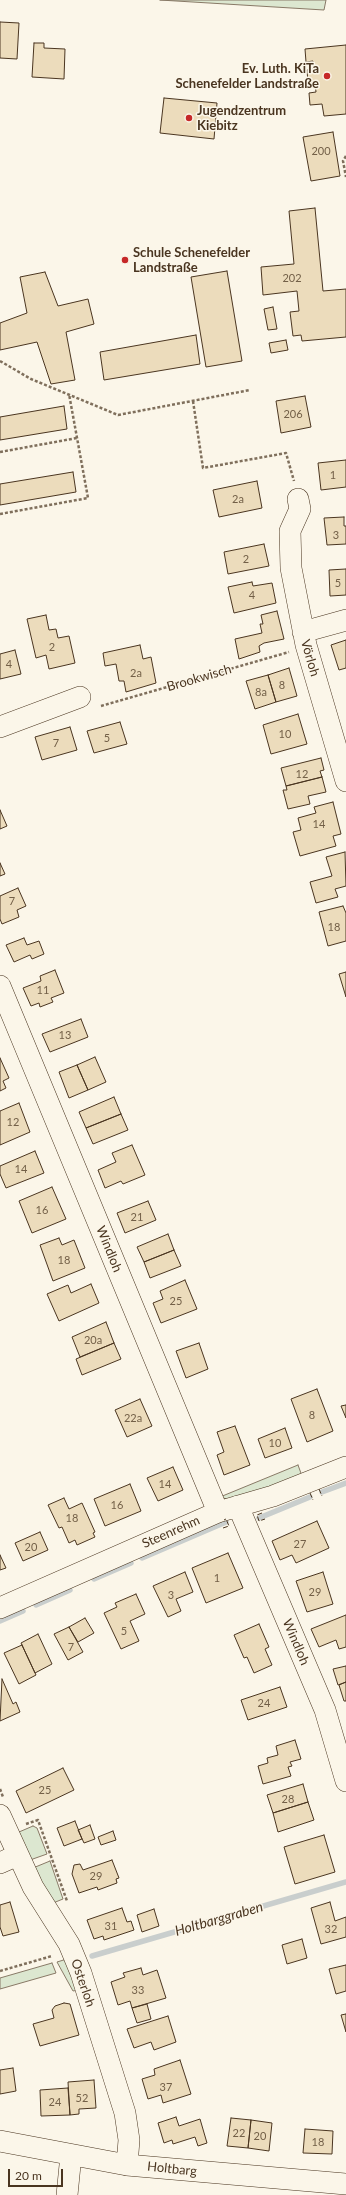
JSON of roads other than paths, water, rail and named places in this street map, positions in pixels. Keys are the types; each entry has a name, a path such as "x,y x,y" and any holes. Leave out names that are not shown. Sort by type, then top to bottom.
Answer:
{"street":[{"name":"Vörloh","path":"298,499 300,509 290,531 291,568 299,641 346,781"},
{"path":"299,641 346,620"},
{"path":"0,727 80,698"},
{"name":"Windloh","path":"0,986 218,1512"},
{"name":"Steenrehm","path":"0,1608 218,1512 273,1496 346,1467"},
{"name":"Windloh","path":"238,1506 325,1710 346,1781"},
{"name":"Osterloh","path":"3,1808 9,1859 33,1887 68,1944 81,1973 125,2113 129,2140 127,2165"},
{"name":"Holtbarg","path":"0,2141 71,2156 127,2165 346,2184"},
{"path":"67,2195 71,2156"}],"waterway":[{"path":"322,1492 346,1483"},
{"path":"259,1518 310,1497"},
{"path":"142,1558 226,1522"},
{"path":"94,1579 131,1563"},
{"path":"36,1605 70,1590"},
{"path":"0,1621 23,1611"},
{"name":"Holtbarggraben","path":"92,1956 346,1882"}],"place":[{"name":"Ev. Luth. KiTa Schenefelder Landstraße","path":"327,76"},
{"name":"Jugendzentrum Kiebitz","path":"189,118"},
{"name":"Schule Schenefelder Landstraße","path":"125,260"}]}
